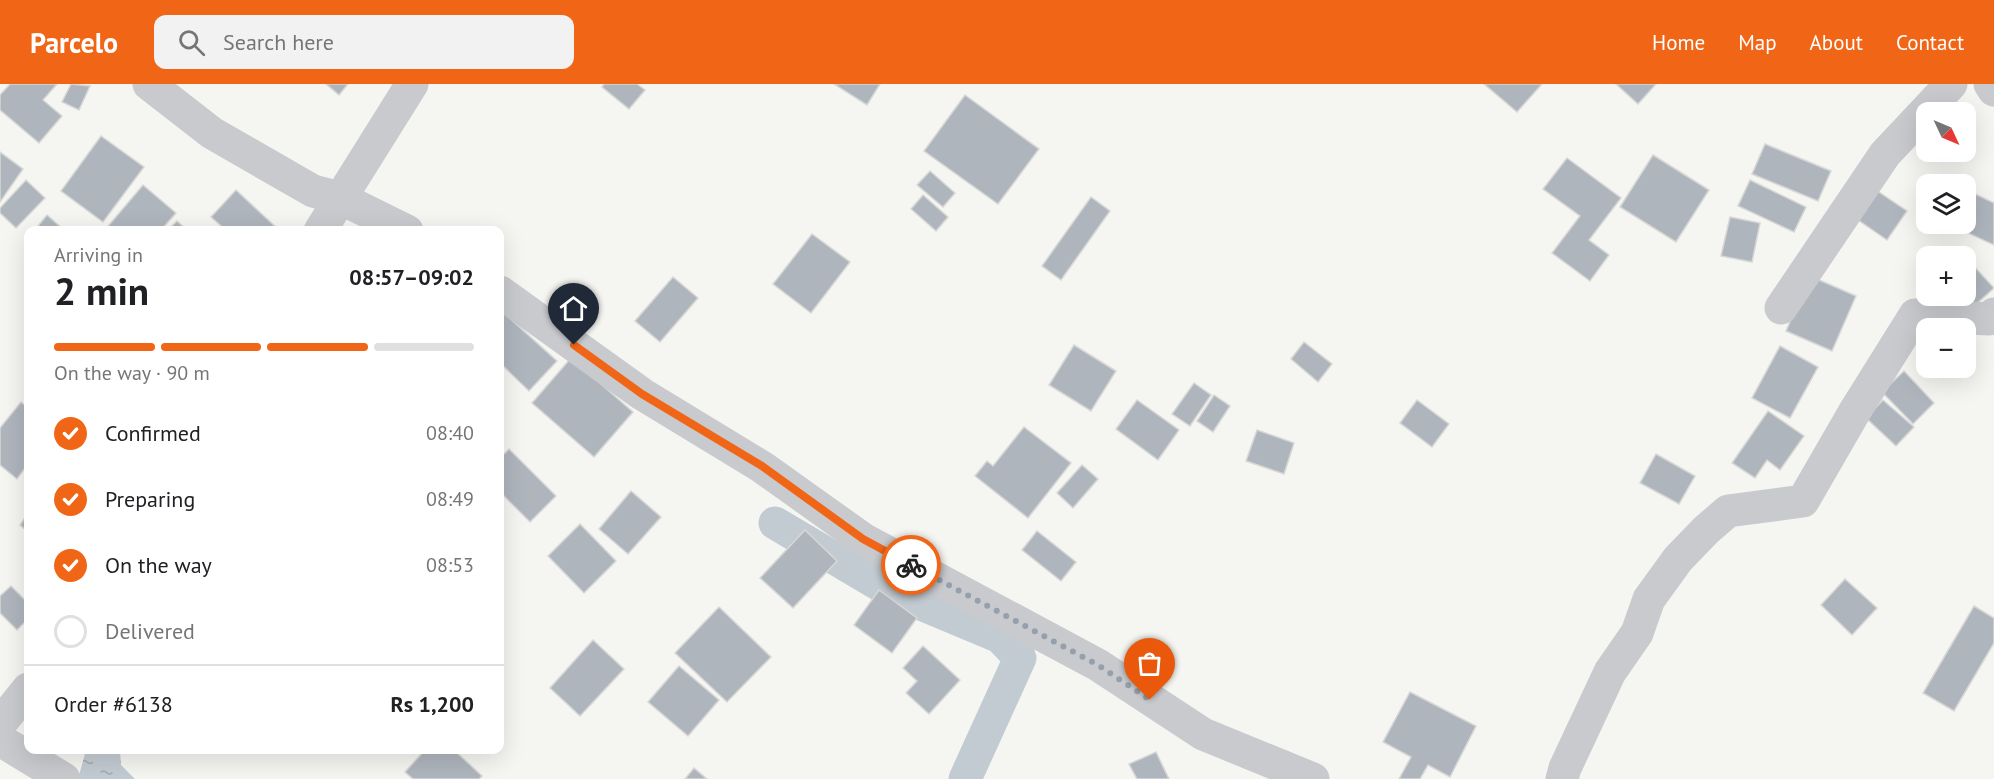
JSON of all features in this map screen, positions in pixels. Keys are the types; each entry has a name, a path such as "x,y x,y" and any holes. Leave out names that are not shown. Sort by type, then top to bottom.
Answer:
{"street":[{"path":"149,84 212,133 313,191 340,198 397,226"},
{"path":"323,226 412,84"},
{"path":"1781,308 1885,154 1952,84"},
{"path":"1990,84 1994,90"},
{"path":"504,295 642,394 762,466 863,539 1098,665 1203,734 1313,779"},
{"path":"1562,779 1610,672 1637,633 1649,599 1678,559 1728,511 1803,501 1855,411 1915,315 1989,319 1994,314"},
{"path":"0,724 24,694"},
{"path":"0,740 64,779"}],"water":[{"path":"85,754 120,754 121,765 135,779 78,779"}],"building":[{"path":"10,84 57,84 43,100 62,116 39,143 0,110 0,95"},
{"path":"71,84 90,86 79,110 62,102"},
{"path":"326,84 348,84 339,95"},
{"path":"604,84 637,84 645,90 629,109 602,87"},
{"path":"834,84 880,84 867,105"},
{"path":"1484,84 1542,84 1517,112"},
{"path":"1616,84 1656,84 1638,104"},
{"path":"965,95 1039,149 998,204 924,151"},
{"path":"101,136 144,167 103,222 61,191"},
{"path":"1765,144 1831,171 1818,201 1752,174"},
{"path":"0,152 23,169 0,202"},
{"path":"1653,155 1709,190 1676,242 1620,207"},
{"path":"1567,158 1621,198 1589,240 1609,255 1590,281 1552,253 1580,216 1543,189"},
{"path":"930,171 955,193 943,207 917,185"},
{"path":"26,180 45,198 16,228 0,213 0,208"},
{"path":"1750,180 1806,207 1794,232 1738,206"},
{"path":"1867,184 1907,211 1887,240 1848,213"},
{"path":"143,185 176,213 164,226 108,226"},
{"path":"236,190 275,226 221,226 211,217"},
{"path":"1976,194 1994,203 1994,245 1970,234 1976,234"},
{"path":"923,195 948,217 936,231 911,209"},
{"path":"1091,197 1110,211 1061,280 1042,266"},
{"path":"47,215 59,226 38,226"},
{"path":"1730,217 1760,223 1752,262 1721,256"},
{"path":"177,221 182,226 172,226"},
{"path":"812,234 850,262 811,313 773,284"},
{"path":"1976,269 1994,288 1976,304"},
{"path":"1810,276 1856,296 1832,351 1786,331"},
{"path":"673,277 698,298 660,342 635,321"},
{"path":"1955,306 1974,306 1964,315"},
{"path":"504,313 557,361 529,391 504,367"},
{"path":"1304,342 1332,364 1318,382 1291,359"},
{"path":"1074,345 1116,371 1091,411 1049,385"},
{"path":"1780,346 1818,367 1790,418 1752,398"},
{"path":"571,358 633,412 594,457 532,403"},
{"path":"1904,371 1934,403 1913,424 1882,392"},
{"path":"1194,383 1211,395 1190,426 1172,414"},
{"path":"1214,395 1230,406 1213,432 1197,421"},
{"path":"1137,400 1179,430 1158,460 1116,429"},
{"path":"1417,400 1449,424 1432,447 1400,423"},
{"path":"1883,400 1914,427 1896,446 1866,418"},
{"path":"21,402 24,405 24,469 17,479 0,465 0,428"},
{"path":"1768,411 1804,436 1780,470 1767,460 1755,478 1732,463"},
{"path":"1024,427 1071,463 1028,518 975,476 987,461 993,466"},
{"path":"1257,430 1294,443 1284,474 1246,461"},
{"path":"509,449 556,496 530,522 504,496 504,454"},
{"path":"1656,454 1695,476 1679,504 1640,483"},
{"path":"1082,465 1098,479 1073,508 1057,493"},
{"path":"631,491 661,517 628,554 599,529"},
{"path":"580,524 616,561 584,593 548,556"},
{"path":"805,530 837,561 793,608 760,578"},
{"path":"1037,531 1076,562 1061,581 1022,550"},
{"path":"1845,579 1877,608 1852,635 1821,605"},
{"path":"11,586 24,599 24,623 17,630 0,613 0,596"},
{"path":"879,590 917,618 892,653 854,625"},
{"path":"1974,606 1994,618 1994,643 1954,711 1923,693"},
{"path":"719,607 771,657 727,702 675,653"},
{"path":"593,640 624,669 580,716 550,688"},
{"path":"923,646 960,680 929,714 906,693 917,681 903,668"},
{"path":"679,666 719,700 688,736 648,702"},
{"path":"1410,692 1476,726 1450,777 1428,765 1420,779 1399,779 1411,757 1383,742"},
{"path":"1156,752 1169,779 1137,779 1129,764"},
{"path":"421,754 458,754 482,776 479,779 413,779 405,772"},
{"path":"694,768 707,779 685,779"}],"waterway":[{"path":"775,523 890,591 1000,637 1020,658 965,779"}],"way so far":[{"path":"911,565 1098,665 1150,700"}],"route":[{"path":"574,345 642,394 762,466 863,539 911,565"}]}
